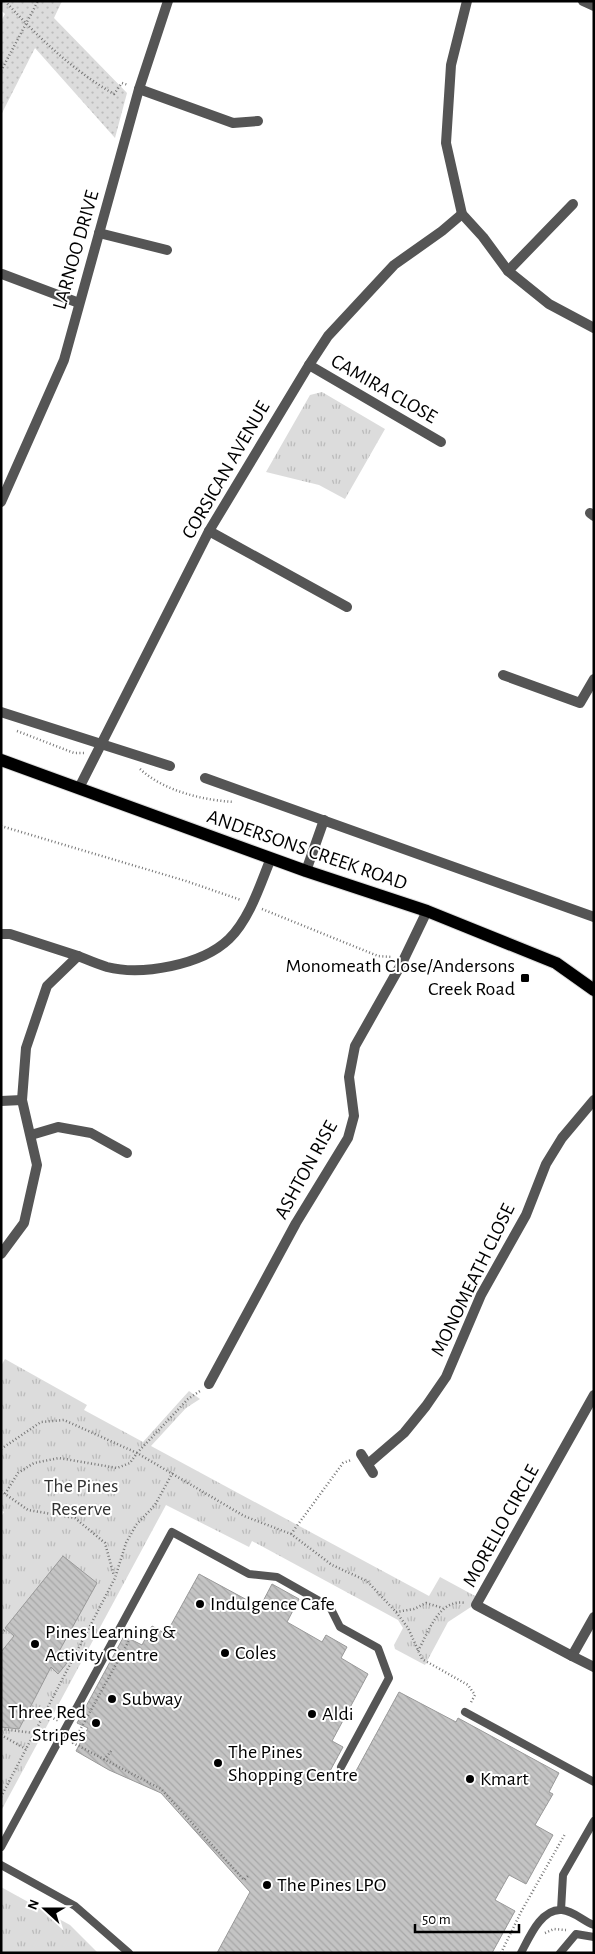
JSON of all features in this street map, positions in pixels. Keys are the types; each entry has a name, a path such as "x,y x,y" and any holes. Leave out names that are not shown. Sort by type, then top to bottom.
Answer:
{"main road":[{"name":"ANDERSONS CREEK ROAD","path":"1,760 306,871 427,912 556,963 594,990"}],"street":[{"name":"LARNOO DRIVE","path":"1,502 64,360 139,89 168,1"},
{"path":"467,1 451,65 446,143 462,214 508,271 549,304 594,328"},
{"path":"583,1 594,6"},
{"path":"139,89 234,122 258,122"},
{"path":"508,271 573,204"},
{"name":"CORSICAN AVENUE","path":"79,788 209,531 328,336 394,265 442,231 462,214"},
{"path":"99,233 166,250"},
{"path":"2,274 79,303"},
{"name":"CAMIRA CLOSE","path":"309,365 441,442"},
{"path":"209,531 347,607"},
{"path":"503,675 580,703 594,679"},
{"path":"1,712 170,766"},
{"path":"205,778 594,917"},
{"path":"306,871 324,820"},
{"path":"1,934 10,934 108,967 152,970 199,958 229,939 249,910 270,858"},
{"name":"ASHTON RISE","path":"209,1384 296,1224 348,1138 354,1116 349,1077 355,1046 403,961 427,912"},
{"path":"1,1254 24,1223 37,1164 22,1100 26,1048 47,986 78,956"},
{"path":"1,1101 22,1100"},
{"name":"MONOMEATH CLOSE","path":"368,1464 404,1433 446,1377 481,1294 526,1215 546,1164 562,1138 594,1100"},
{"path":"30,1135 58,1127 91,1133 127,1154"},
{"name":"MORELLO CIRCLE","path":"594,1395 476,1605 594,1667"},
{"path":"361,1454 374,1474"},
{"path":"572,1656 594,1617"}],"lane":[{"path":"1,1847 172,1532 248,1574 277,1577 285,1581 330,1607 340,1627 378,1648 389,1678 341,1767"},
{"path":"465,1712 594,1782"},
{"path":"561,1910 563,1875 594,1821"},
{"path":"1,1865 75,1906 129,1953"},
{"path":"521,1953 542,1918 550,1913 561,1910 592,1925"},
{"path":"560,1952 576,1934 594,1937"}],"path":[{"path":"5,1 60,57 86,78 114,94 122,83 139,89"},
{"path":"1,71 38,1"},
{"path":"1,826 186,881 241,900"},
{"path":"261,908 378,956 394,957"},
{"path":"5,1494 18,1473 34,1463 59,1458 117,1468 130,1463 137,1453 188,1399 209,1384"},
{"path":"1,1448 41,1422 64,1420 137,1453 173,1472 244,1516 291,1534 332,1565 367,1581 396,1612 422,1659 468,1684 475,1694 465,1712"},
{"path":"291,1534 343,1463 361,1454"},
{"path":"1,1797 115,1578 126,1543 136,1525 155,1505 173,1472"},
{"path":"1,1491 28,1510 75,1518 105,1543 115,1578"},
{"path":"418,1651 443,1608 456,1602 476,1605"},
{"path":"396,1612 414,1609 426,1603 443,1608"},
{"path":"1,1633 6,1629"},
{"path":"132,1635 74,1743 161,1789 244,1880 248,1876"},
{"path":"63,1668 66,1672"},
{"path":"107,1681 111,1683"},
{"path":"1,1729 34,1733"},
{"path":"1,1735 26,1749"},
{"path":"104,1760 112,1750"},
{"path":"502,1953 521,1912 565,1834"}],"green space":[{"path":"1,1 62,1 54,18 127,93 115,138 35,48 1,115 1,21 5,14 1,10"},
{"path":"322,392 385,429 345,499 319,485 266,472 310,395"},
{"name":"The Pines Reserve","path":"5,1359 87,1405 84,1410 143,1442 189,1391 200,1399 186,1408 151,1446 429,1596 440,1577 477,1597 471,1607 448,1622 425,1665 395,1649 394,1645 403,1628 398,1620 252,1541 249,1547 166,1505 1,1811 1,1517 4,1512 1,1510 1,1366"},
{"path":"1,1887 70,1925 98,1953 1,1953"}],"building":[{"name":"Pines Learning & Activity Centre","path":"63,1556 97,1583 57,1655 67,1663 58,1674 51,1667 19,1729 1,1727 1,1652 14,1636 5,1628"},
{"name":"The Pines Shopping Centre","path":"199,1574 260,1607 272,1584 299,1599 287,1622 322,1642 326,1635 347,1647 341,1658 368,1674 332,1741 343,1747 330,1771 350,1782 399,1692 456,1722 458,1718 559,1773 549,1792 553,1794 535,1825 553,1835 526,1884 509,1875 495,1900 515,1911 492,1953 217,1953 250,1892 161,1793 109,1770 76,1751 88,1728 77,1723 124,1636 142,1645 152,1626 166,1634"}],"place":[{"name":"Monomeath Close/Andersons Creek Road","path":"525,978"},
{"name":"Indulgence Cafe","path":"200,1604"},
{"name":"Pines Learning & Activity Centre","path":"35,1644"},
{"name":"Coles","path":"225,1653"},
{"name":"Subway","path":"112,1699"},
{"name":"Aldi","path":"312,1714"},
{"name":"Three Red Stripes","path":"96,1723"},
{"name":"The Pines Shopping Centre","path":"218,1763"},
{"name":"Kmart","path":"470,1779"},
{"name":"The Pines LPO","path":"267,1885"}]}
